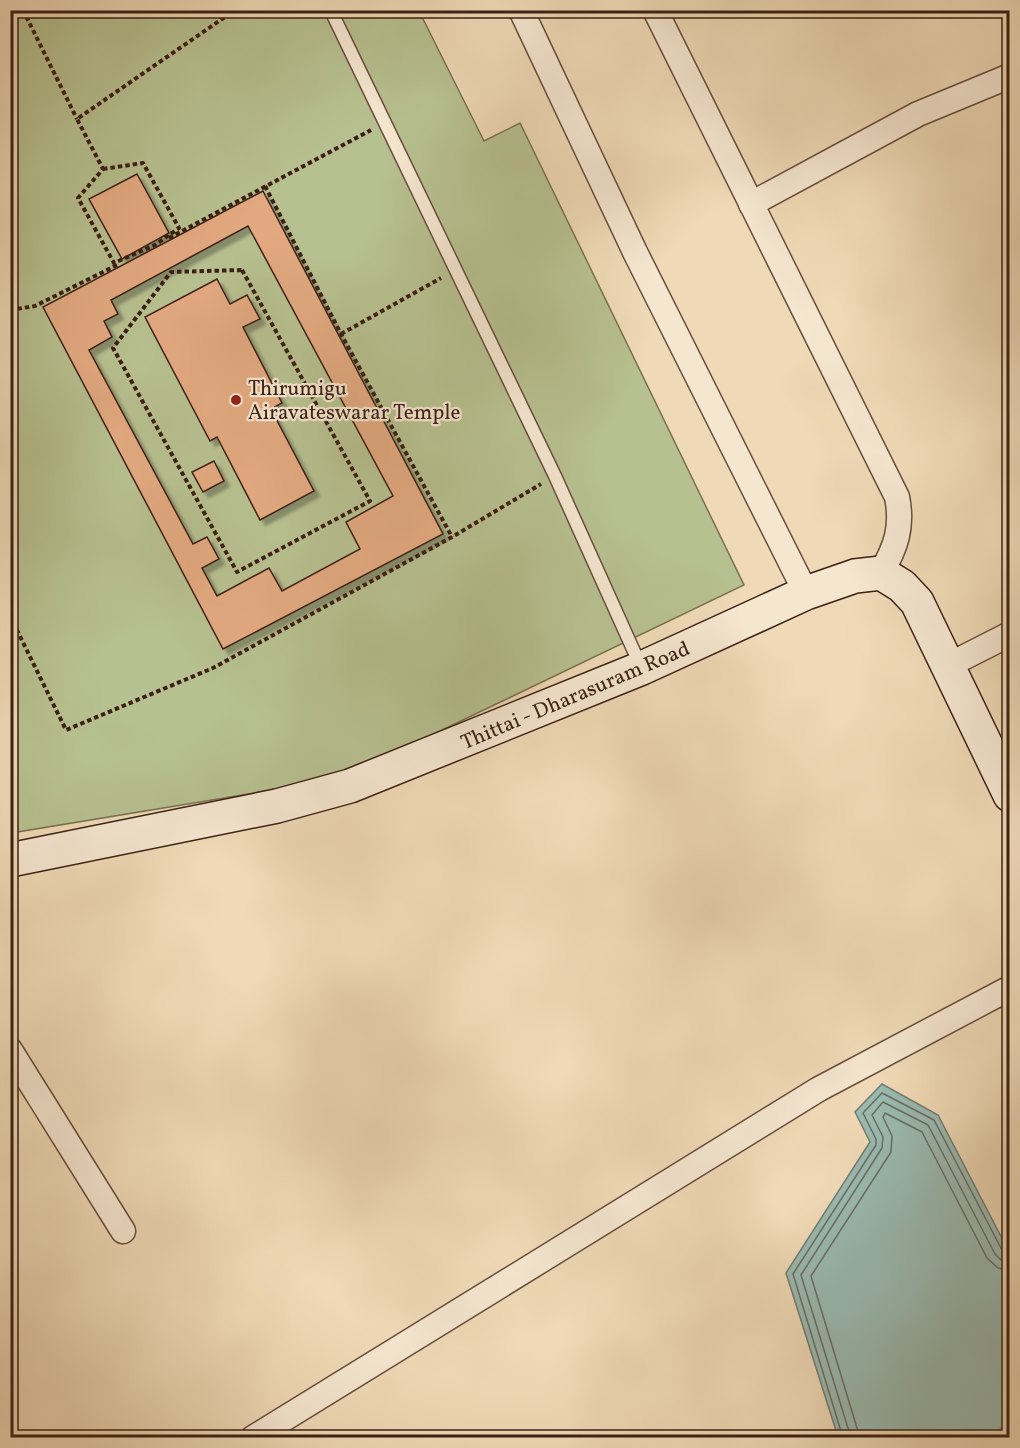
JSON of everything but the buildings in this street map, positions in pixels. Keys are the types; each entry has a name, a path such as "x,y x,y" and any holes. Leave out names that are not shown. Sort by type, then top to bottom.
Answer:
{"main road":[{"name":"Thittai - Dharasuram Road","path":"10,860 277,806 350,786 642,668 806,593 855,576 881,573"},
{"path":"881,573 902,586 917,602 1010,795"}],"street":[{"path":"521,10 640,263 806,593"},
{"path":"655,10 897,497 901,516 899,532 894,550 881,573"},
{"path":"752,204 918,114 1010,76"},
{"path":"949,665 1010,634"},
{"path":"253,1437 288,1428 819,1089 1010,988"},
{"path":"10,1050 123,1231"}],"lane":[{"path":"334,17 555,476 642,668"},
{"path":"351,53 363,47"}],"path":[{"path":"23,10 103,169"},
{"path":"77,119 235,10"},
{"path":"10,310 35,306 156,245 384,123"},
{"path":"143,163 179,228 156,245 114,263 78,198 103,169 143,163"},
{"path":"265,186 341,334 452,537"},
{"path":"242,270 370,501 237,572 113,348 171,273 242,270"},
{"path":"341,334 455,270"},
{"path":"10,616 66,730 213,668 452,537 555,476"}],"green space":[{"path":"11,11 419,11 484,141 520,123 744,585 340,779 11,833"}],"water":[{"path":"882,1084 938,1115 1009,1252 1009,1424 988,1437 838,1437 786,1273 870,1142 855,1112"}],"place":[{"name":"Thirumigu Airavateswarar Temple","path":"236,400"}]}
